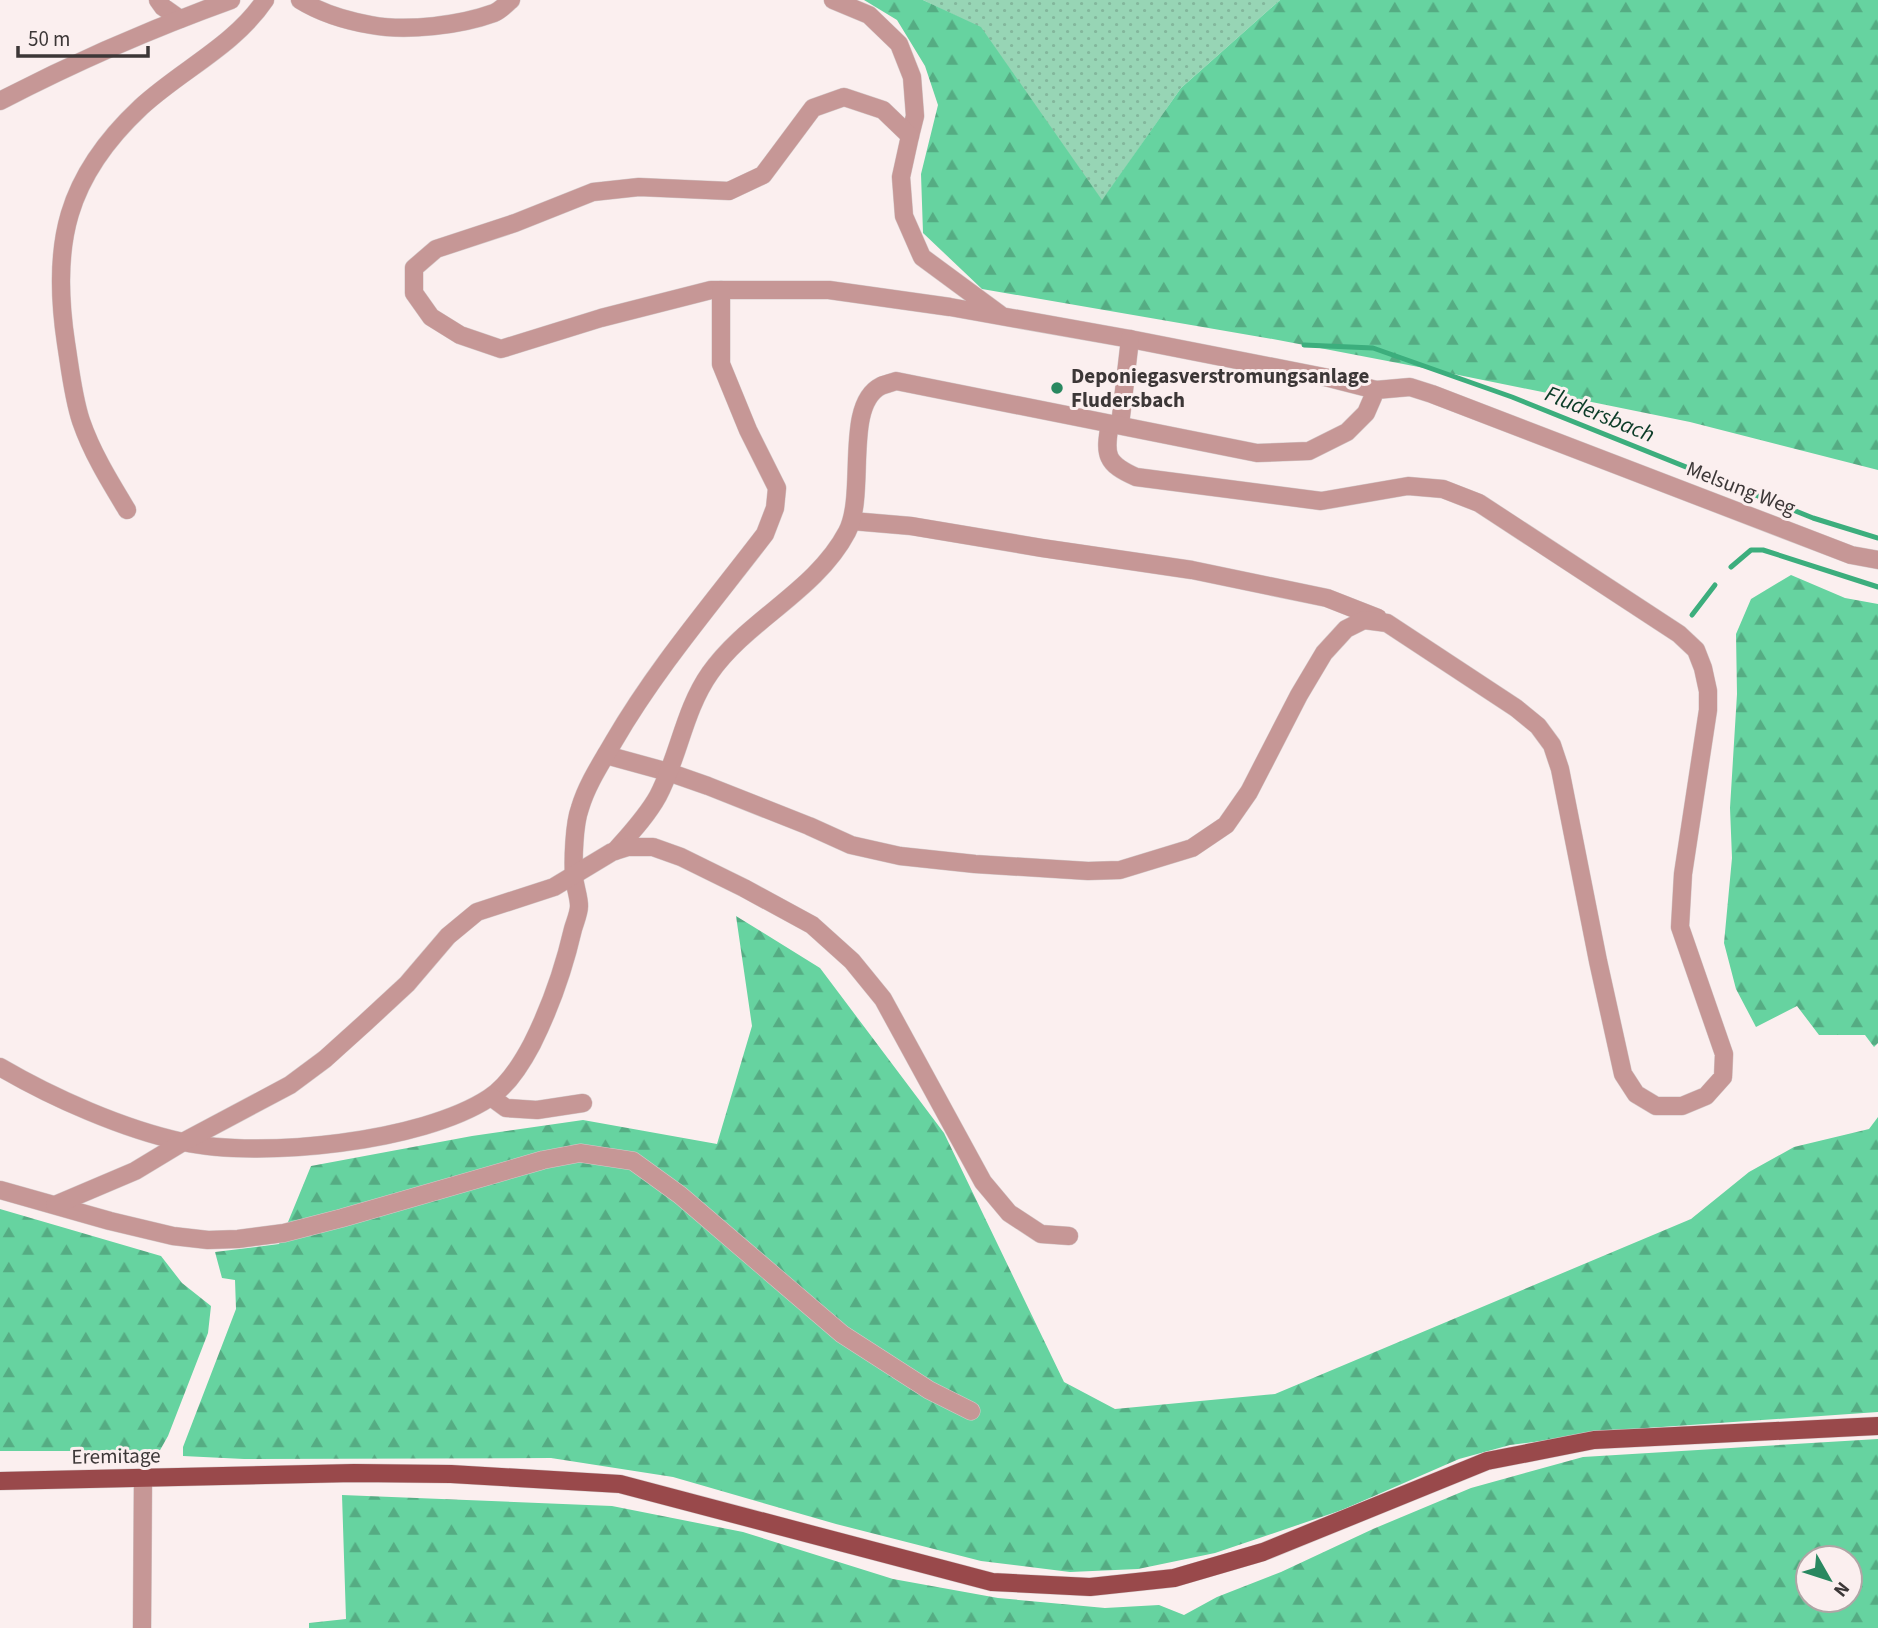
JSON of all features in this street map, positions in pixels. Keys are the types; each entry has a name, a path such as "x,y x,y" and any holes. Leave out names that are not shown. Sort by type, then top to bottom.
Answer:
{"main road":[{"name":"Eremitage","path":"0,1481 450,1474 620,1484 992,1582 1090,1587 1174,1578 1263,1552 1488,1461 1594,1440 1878,1426"}],"street":[{"path":"158,0 180,19"},
{"path":"0,101 180,19 231,0"},
{"path":"127,510 100,465 80,420 60,301 60,257 69,213 88,170 114,135 142,106 242,29 265,0"},
{"path":"300,0 339,17 373,26 413,28 462,21 497,12 511,0"},
{"path":"833,0 869,15 899,44 912,77 915,116 901,177 904,216 922,257 1002,316"},
{"name":"Melsung Weg","path":"910,135 883,110 844,97 813,108 763,175 729,191 639,187 593,192 515,223 436,249 414,268 414,293 432,317 460,335 501,349 601,318 711,290 829,290 950,307 1130,339 1329,378 1376,390 1410,387 1851,555 1878,560"},
{"path":"0,1068 126,1126 183,1142 229,1148 334,1144 393,1133 453,1117 491,1097 514,1073 531,1044 550,1001 571,940 579,906 574,875 579,810 606,755 661,670 765,534 775,508 777,488 748,430 721,364 721,290"},
{"path":"852,521 911,526 1132,560 1284,588 1327,598 1387,623 1516,708 1538,726 1552,745 1560,769 1617,1050 1623,1074 1636,1094 1656,1105 1682,1106 1706,1096 1729,1078 1724,1054 1680,927 1683,874 1708,710 1708,691 1696,650 1679,634 1479,503 1443,489 1408,486 1321,500 1136,477 1118,469 1109,458 1105,445 1115,425 1130,339"},
{"path":"615,851 657,797 695,698 710,673 725,655 807,582 847,532 856,509 861,413 869,396 880,386 896,382 1257,453 1309,451 1348,432 1366,413 1376,390"},
{"path":"606,755 668,772 851,845 900,856 975,864 1088,871 1120,870 1192,848 1226,825 1249,792 1324,653 1346,629 1364,620 1387,623"},
{"path":"55,1205 135,1171 290,1085 326,1059 407,984 449,936 477,912 533,895 615,851 628,847 653,847 681,857 812,925 852,961 883,999 984,1182 1010,1213 1041,1234 1069,1236"},
{"path":"491,1097 506,1108 537,1110 583,1103"},
{"path":"0,1190 173,1236 208,1240 237,1239 284,1233 543,1160 580,1153 633,1161 680,1195 842,1334 929,1390 971,1411"},
{"path":"142,1628 143,1478"}],"green space":[{"path":"864,0 923,0 981,27 1102,200 1181,88 1280,0 1878,0 1878,470 1690,422 1424,368 982,289 923,233 921,174 938,105 925,66 897,20"},
{"path":"923,0 1280,0 1181,88 1102,201 981,28"},
{"path":"1791,575 1845,598 1878,604 1878,1043 1874,1047 1865,1035 1819,1035 1797,1006 1756,1027 1736,989 1724,943 1732,858 1730,808 1737,694 1736,634 1751,599"},
{"path":"736,916 820,968 944,1133 1064,1382 1115,1409 1275,1394 1691,1219 1749,1172 1794,1147 1869,1129 1878,1117 1878,1412 1647,1428 1510,1445 1459,1459 1342,1510 1215,1553 1138,1569 1070,1572 981,1561 836,1524 673,1477 551,1458 244,1459 183,1456 183,1447 236,1309 235,1280 222,1278 215,1252 279,1244 311,1166 472,1136 583,1120 717,1144 752,1026"},
{"path":"0,1209 161,1256 182,1283 211,1306 208,1333 168,1436 155,1459 132,1451 0,1451"},
{"path":"1878,1439 1878,1628 309,1628 309,1623 346,1619 342,1495 612,1506 743,1532 893,1579 998,1598 1105,1608 1159,1605 1184,1615 1217,1597 1281,1572 1373,1529 1471,1488 1583,1457"}],"waterway":[{"name":"Fludersbach","path":"1304,345 1373,348 1512,397 1813,518 1878,538"},
{"path":"1731,567 1751,550 1763,550 1878,587"},
{"path":"1692,615 1715,585"}],"place":[{"name":"Deponiegasverstromungsanlage Fludersbach","path":"1057,388"}]}
